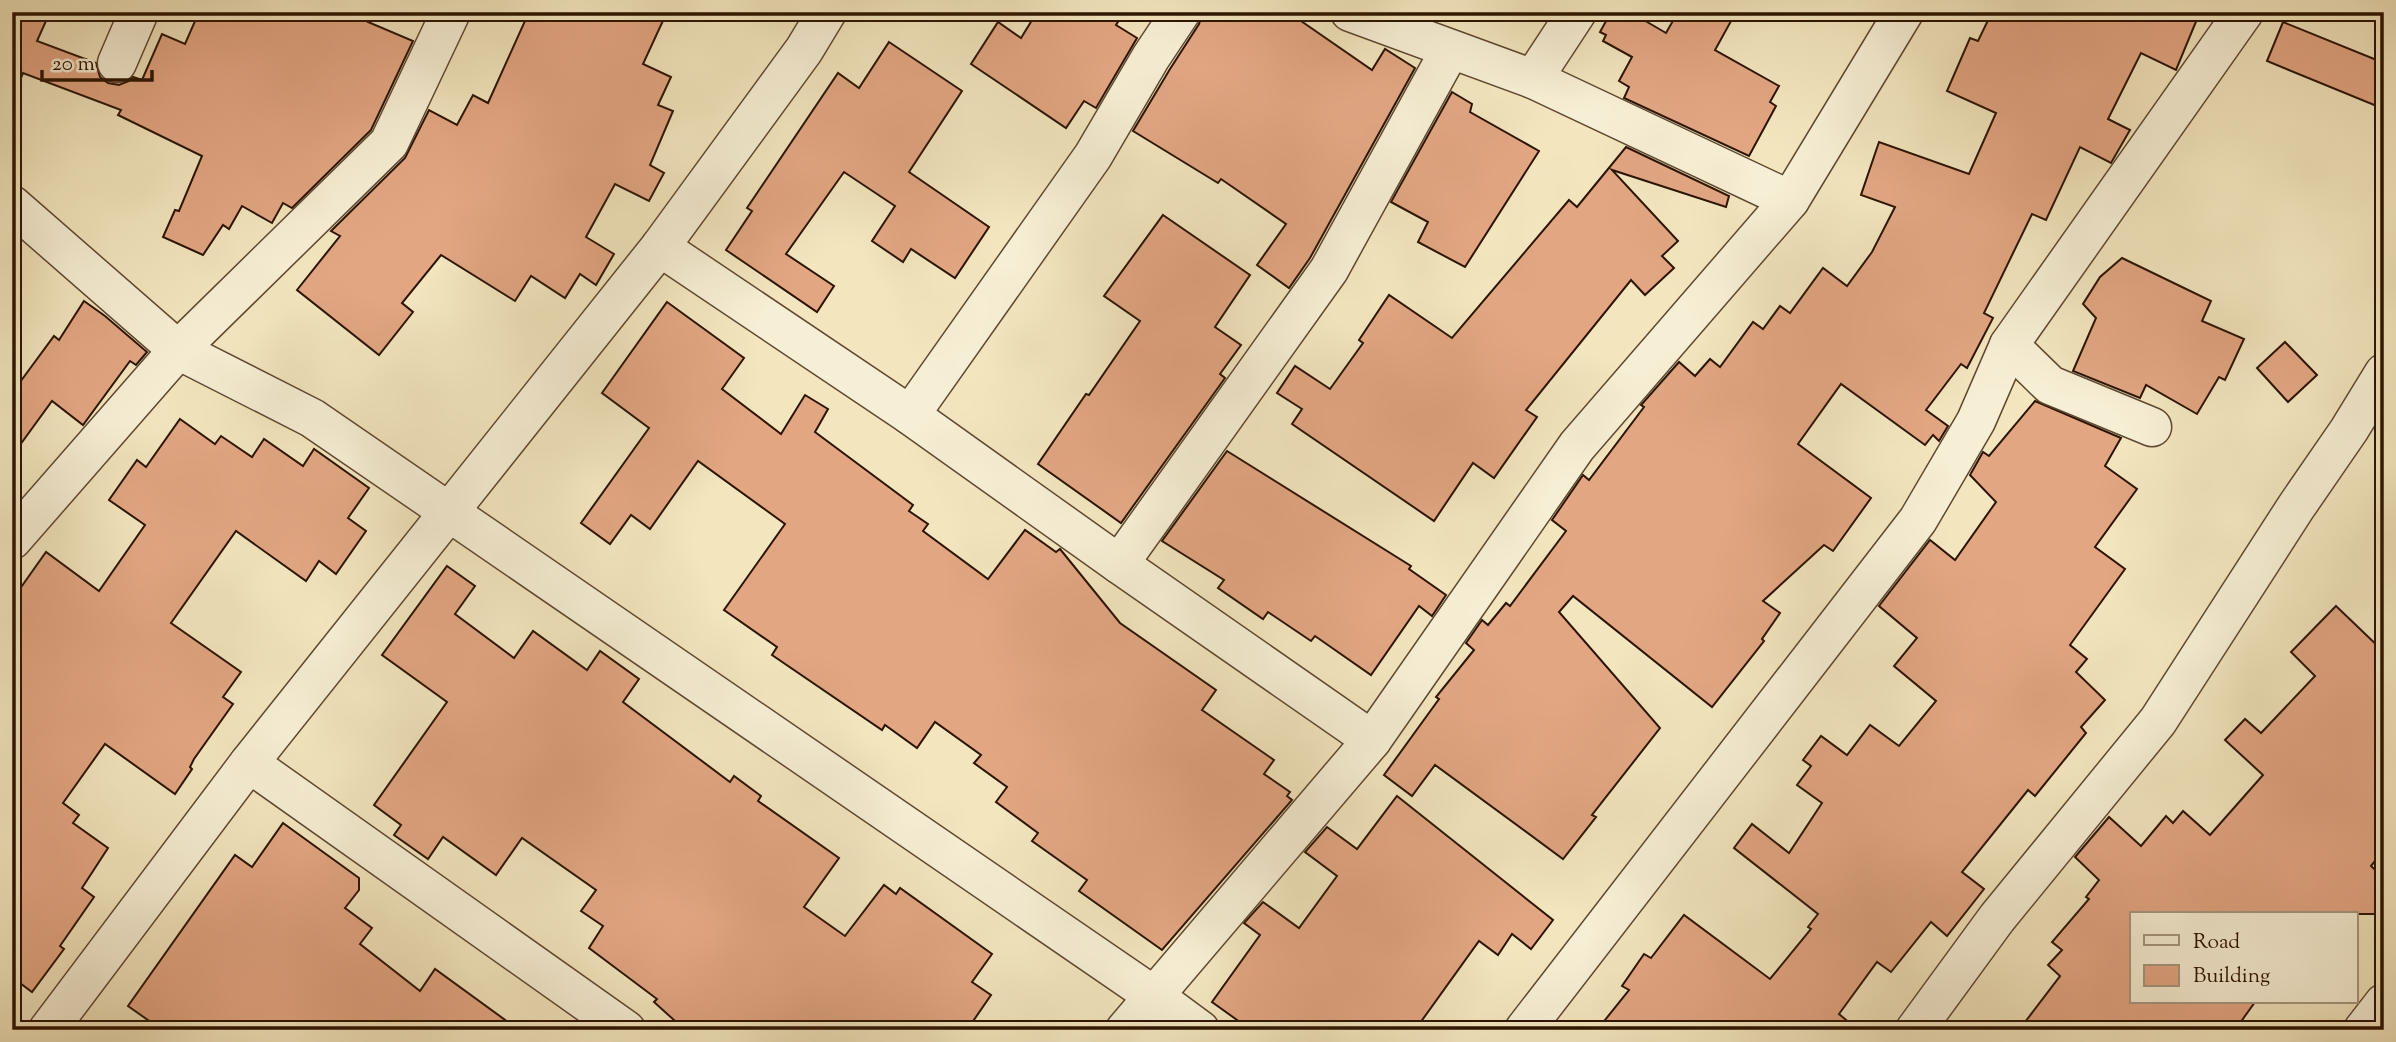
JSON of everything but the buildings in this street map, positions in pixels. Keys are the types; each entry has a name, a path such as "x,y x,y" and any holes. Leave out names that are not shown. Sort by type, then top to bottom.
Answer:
{"street":[{"path":"117,62 139,12"},
{"path":"12,540 178,350 389,143 451,12"},
{"path":"52,1028 249,764 448,510 660,247 804,50 827,12"},
{"path":"910,415 1093,156 1151,57 1181,12"},
{"path":"1350,12 1534,79 1790,200"},
{"path":"1534,79 1577,12"},
{"path":"1125,1030 1372,740 1577,446 1790,200 1904,12"},
{"path":"1524,1030 1918,520 1976,421 2009,345 2244,12"},
{"path":"1119,564 1329,270 1450,50"},
{"path":"12,205 178,350 312,418 1200,1030"},
{"path":"660,247 910,415 1372,740"},
{"path":"2009,345 2050,385 2152,427"},
{"path":"1915,1030 1997,918 2158,721 2384,373"},
{"path":"249,764 626,1030"},
{"path":"2363,1030 2384,1003"}]}
